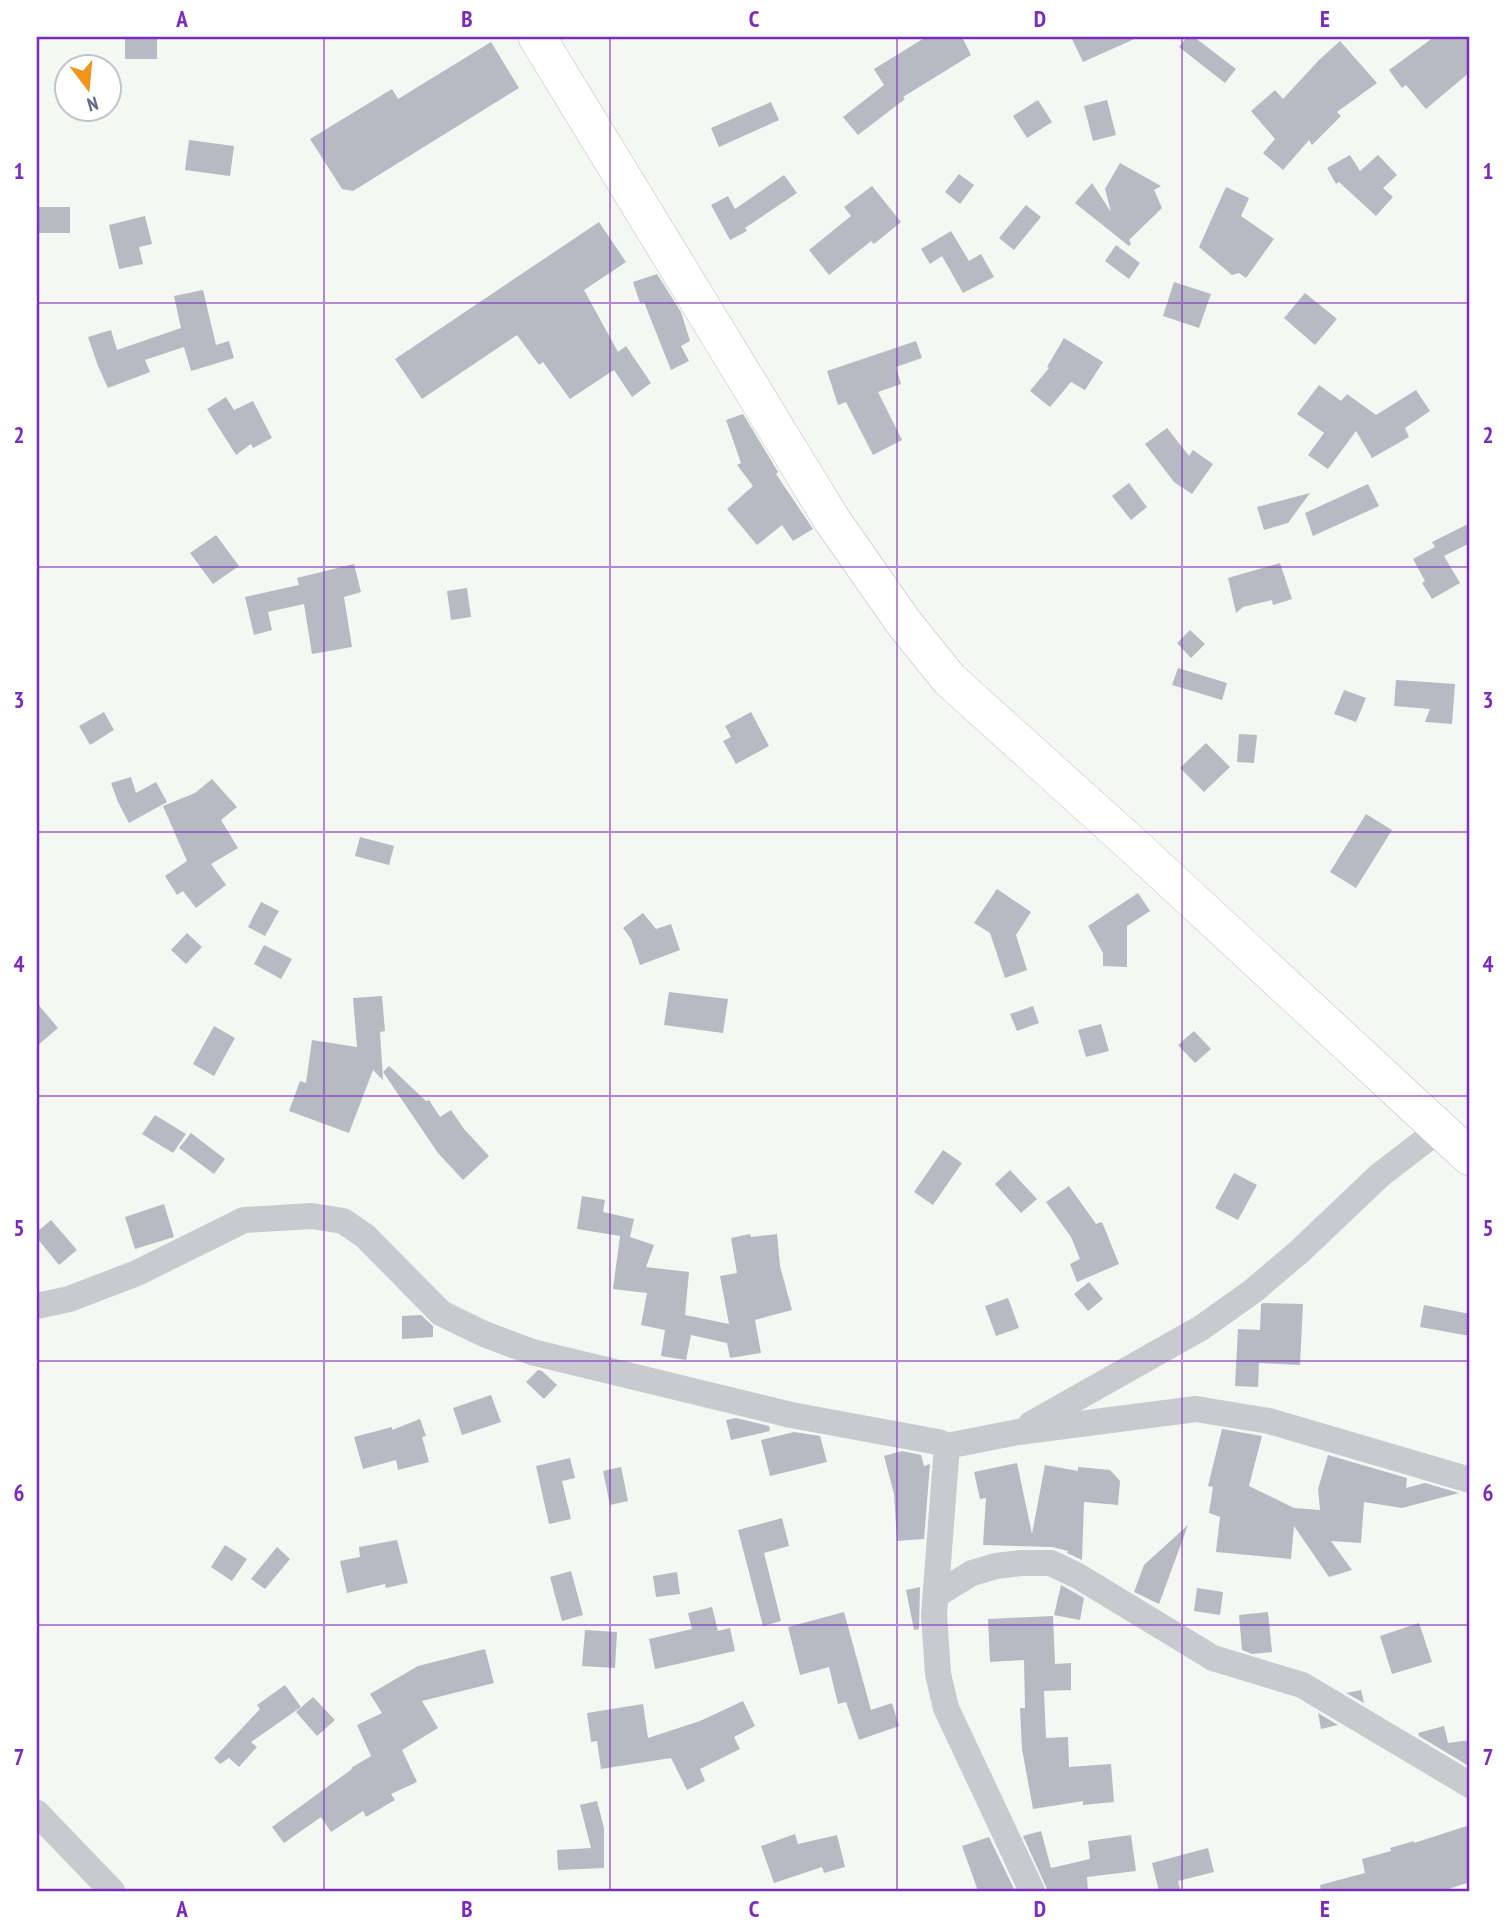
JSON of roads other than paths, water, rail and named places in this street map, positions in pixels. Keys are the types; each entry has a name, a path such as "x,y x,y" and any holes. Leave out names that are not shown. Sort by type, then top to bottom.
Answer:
{"main road":[{"path":"537,37 832,520 904,623 949,679 1470,1157"}],"street":[{"path":"1018,1432 1201,1328 1253,1291 1300,1251 1380,1175 1440,1129"},
{"path":"37,1306 69,1299 136,1273 244,1220 322,1217 343,1221 366,1236 441,1313 484,1334 532,1352 791,1415 938,1442 947,1446 1018,1432 1196,1409 1269,1421 1470,1480"},
{"path":"947,1446 934,1615 938,1674 946,1708 1032,1891"},
{"path":"936,1595 972,1573 996,1566 1051,1563 1078,1576 1213,1658 1302,1685 1470,1785"},
{"path":"37,1813 112,1891"}]}
